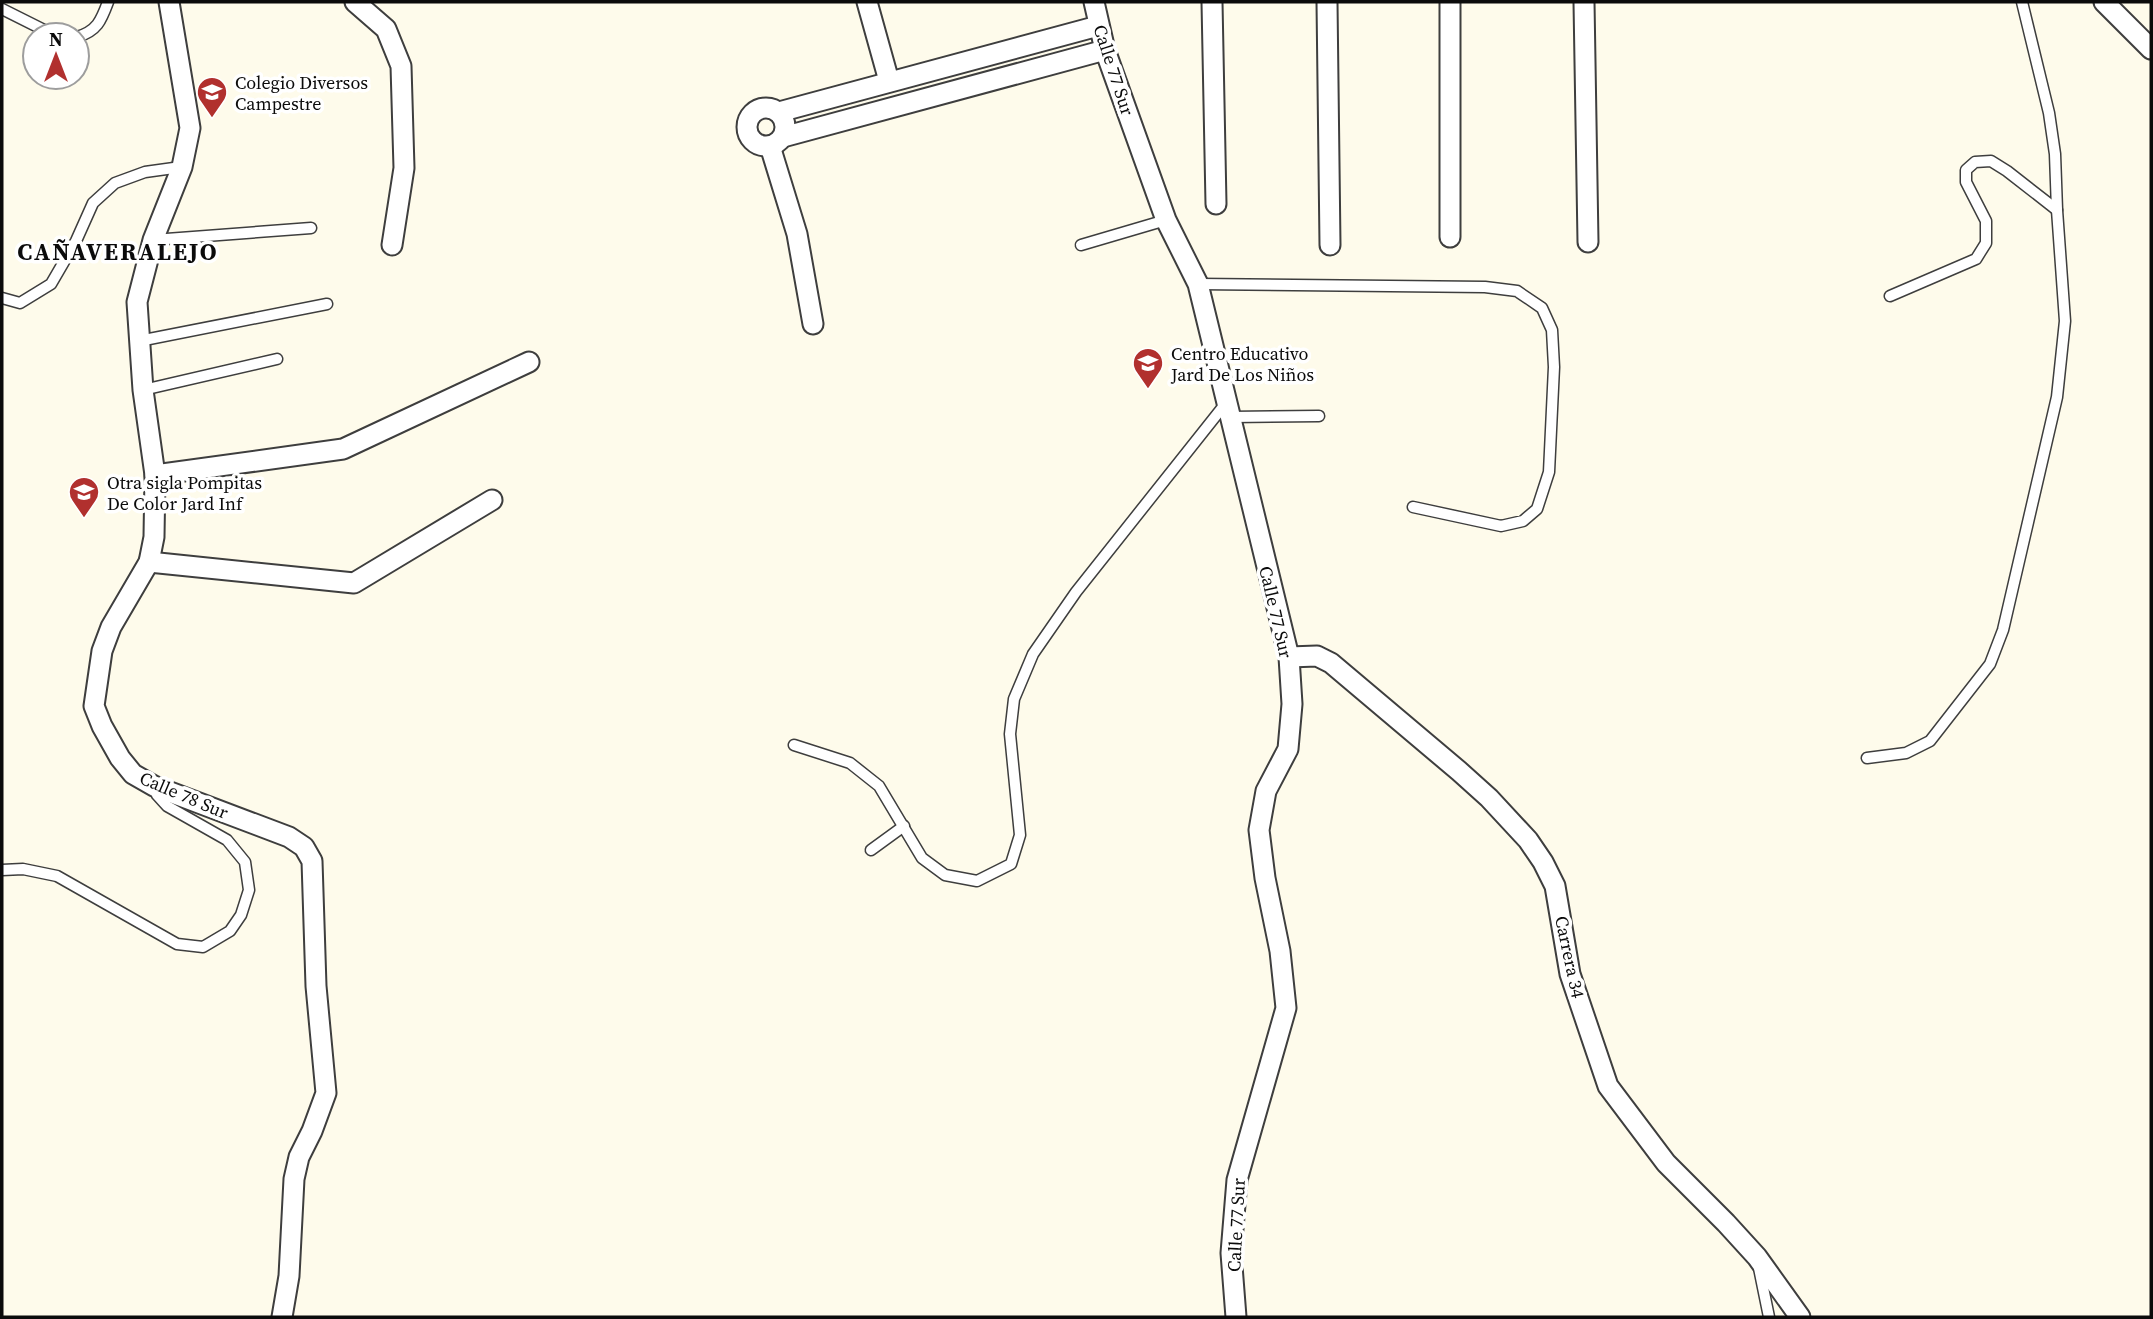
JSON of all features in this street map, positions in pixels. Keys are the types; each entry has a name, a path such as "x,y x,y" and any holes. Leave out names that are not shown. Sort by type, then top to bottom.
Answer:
{"street":[{"name":"Calle 78 Sur","path":"169,2 190,128 182,167 153,240 137,302 143,390 155,475 153,537 149,562 111,628 102,651 94,706 102,726 132,774 154,786 289,837 304,847 312,861 316,986 326,1093 299,1157 294,1179 289,1276 282,1317"},
{"path":"355,2 386,29 401,66 404,168 392,245"},
{"path":"867,2 889,81"},
{"name":"Calle 77 Sur","path":"1094,2 1105,50 1166,220 1198,284 1289,657 1292,705 1288,749 1266,791 1259,830 1265,878 1280,951 1286,1007 1237,1180 1231,1253 1236,1317"},
{"path":"1212,2 1216,204"},
{"path":"1327,2 1331,245"},
{"path":"1450,2 1450,237"},
{"path":"1584,2 1588,242"},
{"path":"2104,2 2151,49"},
{"path":"779,112 1098,26"},
{"path":"813,324 777,141 785,128 784,120 779,112 770,108 760,108 752,113 747,122 747,132 752,140 761,145 777,141 1105,50"},
{"path":"155,475 343,449 529,362"},
{"path":"149,562 354,583 492,500"},
{"name":"Carrera 34","path":"1289,657 1317,656 1331,663 1459,771 1489,798 1528,840 1555,886 1570,974 1608,1086 1666,1163 1756,1257 1800,1317"}],"lane":[{"path":"91,32 103,16 108,2"},
{"path":"1867,758 1906,752 1930,741 1990,664 2003,630 2057,397 2065,321 2055,154 2049,113 2022,2"},
{"path":"2,9 26,21"},
{"path":"1890,296 1976,259 1986,243 1986,221 1966,182 1966,170 1975,162 1991,162 2007,171 2057,210"},
{"path":"2,298 20,303 51,284 76,241 93,203 115,183 145,172 182,167"},
{"path":"1081,245 1166,220"},
{"path":"153,240 311,228"},
{"path":"1198,284 1485,287 1517,290 1542,308 1552,330 1554,367 1549,472 1537,509 1523,521 1501,526 1413,507"},
{"path":"138,341 327,304"},
{"path":"143,390 277,359"},
{"path":"794,744 850,763 878,786 922,859 945,875 977,881 1011,864 1020,835 1010,734 1014,699 1033,654 1076,592 1228,410 1319,416"},
{"path":"2,870 23,869 57,876 177,944 204,947 230,932 241,915 249,890 245,862 227,840 167,806 157,795 154,786"},
{"path":"872,850 904,826"},
{"path":"1756,1257 1769,1317"}],"place":[{"name":"Colegio Diversos Campestre","path":"212,119"},
{"name":"Centro Educativo Jard De Los Niños","path":"1148,390"},
{"name":"Otra sigla Pompitas De Color Jard Inf","path":"84,519"}],"district":[{"name":"CAÑAVERALEJO","path":"118,251"}]}
